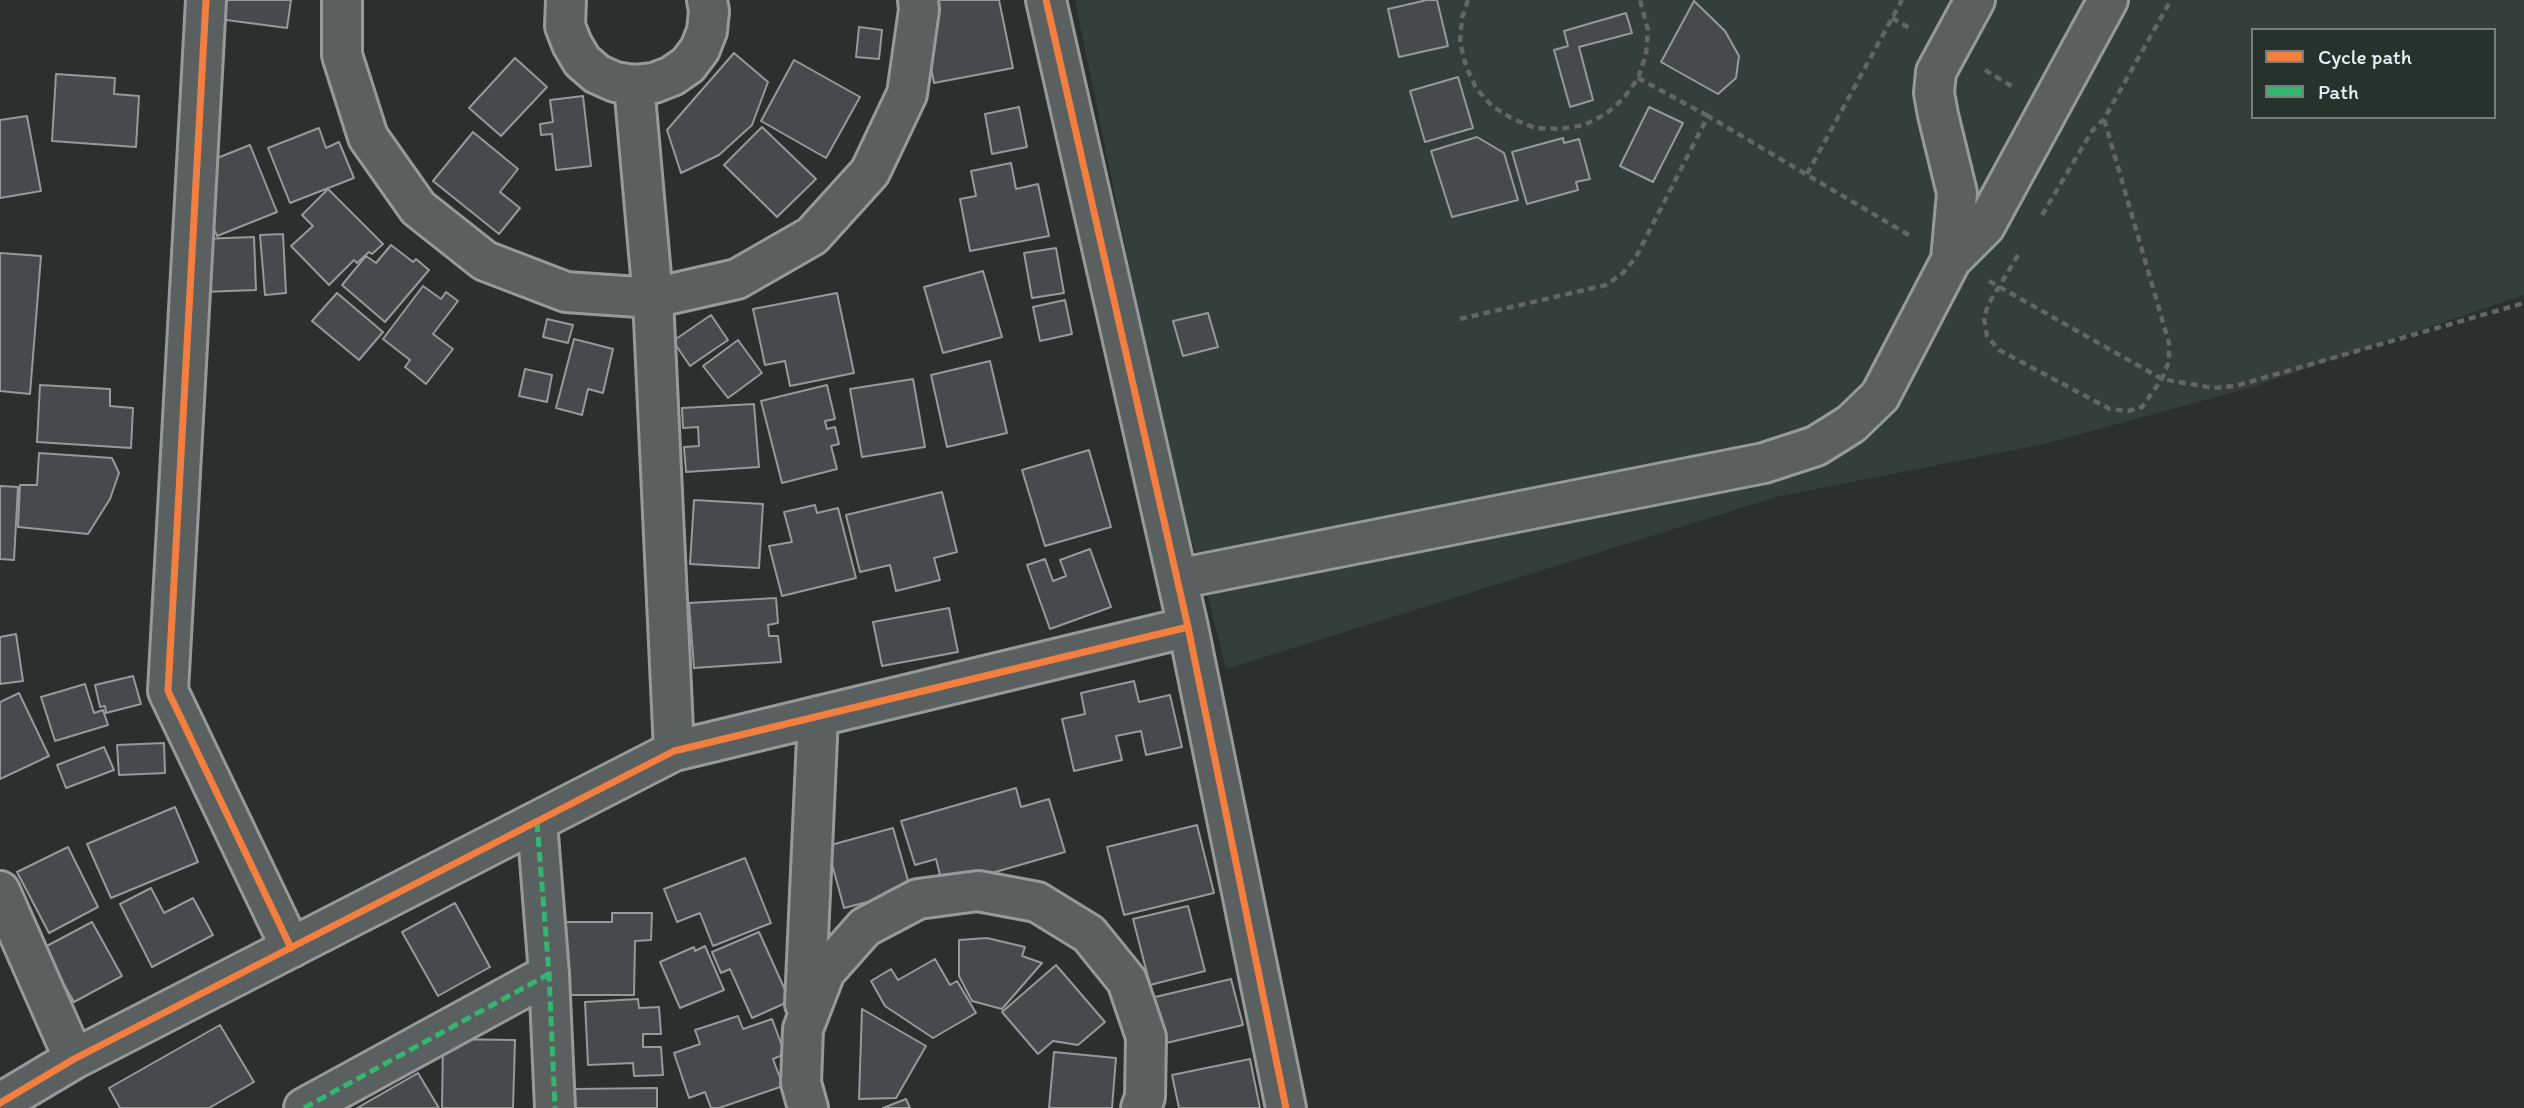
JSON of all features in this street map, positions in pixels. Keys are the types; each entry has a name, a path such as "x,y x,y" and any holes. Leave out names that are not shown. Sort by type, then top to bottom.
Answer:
{"street":[{"path":"206,0 169,691 291,948"},
{"path":"342,0 342,55 369,137 418,208 485,261 566,292 653,298 737,279 812,236 870,172 907,94 919,10 918,0"},
{"path":"566,0 565,26 582,61 597,74 615,82 634,85 654,83 672,76 688,65 700,49 707,31 707,0"},
{"path":"1046,0 1188,627 1286,1108"},
{"path":"1951,260 1957,192 1934,93 1936,72 1975,0"},
{"path":"1177,579 1764,463 1815,446 1851,424 1880,396 1951,260 1985,226 2108,0"},
{"path":"634,85 653,298 674,751"},
{"path":"0,1102 74,1059 674,751 1188,627"},
{"path":"808,1108 801,1083 818,716"},
{"path":"537,821 549,974 555,1108"},
{"path":"0,891 74,1059"},
{"path":"803,1029 825,972 865,927 918,899 978,891 1037,902 1089,934 1127,981 1146,1037 1145,1097 1141,1108"},
{"path":"304,1108 549,974"}],"path":[{"path":"1468,0 1462,18 1460,42 1465,66 1476,88 1492,106 1513,119 1535,128 1560,129 1584,125 1606,114 1624,98 1638,78 1646,55 1647,30 1640,0"},
{"path":"1807,174 1902,0"},
{"path":"2035,227 2092,131 2104,119 2171,0"},
{"path":"1892,18 2092,131"},
{"path":"1638,78 2162,379 2213,388 2235,386 2524,303"},
{"path":"1460,319 1606,285 1623,274 1636,257 1708,116"},
{"path":"2021,251 1984,318 1987,336 1999,350 2110,409 2128,411 2141,407 2162,379 2169,361 2169,343 2104,119"}],"shaded area":[{"path":"1075,0 2524,0 2524,295 2253,387 2044,444 1776,497 1226,669 1188,528 1144,339"}],"building":[{"path":"221,0 291,0 287,28 219,19"},
{"path":"934,0 999,0 1013,68 934,83 918,3"},
{"path":"1437,0 1448,46 1399,57 1388,9"},
{"path":"1694,1 1725,31 1739,56 1736,78 1718,94 1661,62"},
{"path":"1626,13 1632,33 1579,47 1593,100 1570,107 1554,50 1568,46 1564,31"},
{"path":"859,27 882,30 879,59 856,57"},
{"path":"734,53 768,82 752,125 719,155 681,173 667,130"},
{"path":"515,58 547,87 501,136 469,108"},
{"path":"794,60 860,97 826,158 761,121"},
{"path":"56,74 115,78 114,94 139,96 136,147 52,141"},
{"path":"1458,77 1473,128 1425,142 1410,91"},
{"path":"583,96 591,166 556,170 552,134 541,135 540,124 553,122 550,100"},
{"path":"1019,107 1027,147 992,154 985,114"},
{"path":"1649,107 1683,123 1653,182 1620,166"},
{"path":"27,116 41,191 0,198 0,120"},
{"path":"762,127 816,179 777,217 724,165"},
{"path":"319,128 326,148 339,142 354,178 290,203 268,148"},
{"path":"473,132 518,169 500,192 520,208 499,234 433,181"},
{"path":"1477,137 1504,153 1518,200 1452,217 1431,151"},
{"path":"1563,138 1564,143 1579,139 1590,179 1576,182 1578,190 1527,204 1512,152"},
{"path":"250,145 277,212 217,236 200,192 202,164"},
{"path":"1011,163 1016,189 1038,184 1049,236 970,251 960,199 976,196 971,171"},
{"path":"328,189 383,244 357,263 354,260 329,285 291,246 313,226 302,215"},
{"path":"283,234 286,293 265,295 260,235"},
{"path":"254,237 256,290 202,292 199,239"},
{"path":"391,245 413,262 416,259 429,270 385,322 342,285 366,256 376,263"},
{"path":"1056,248 1064,293 1032,298 1024,253"},
{"path":"0,253 41,256 30,394 0,391"},
{"path":"983,271 1002,337 943,353 924,287"},
{"path":"423,286 441,299 446,292 458,301 433,334 453,349 426,384 405,367 410,360 383,339"},
{"path":"337,293 383,332 359,360 312,321"},
{"path":"837,293 854,373 790,386 785,361 765,365 753,309"},
{"path":"1065,300 1072,334 1040,341 1033,307"},
{"path":"1208,313 1218,347 1183,356 1173,321"},
{"path":"711,315 728,340 690,366 673,341"},
{"path":"547,319 573,325 568,343 543,337"},
{"path":"574,339 613,349 603,393 588,389 582,415 556,408"},
{"path":"738,340 762,373 728,398 703,366"},
{"path":"990,361 1007,433 947,447 931,375"},
{"path":"525,369 552,375 547,402 519,396"},
{"path":"913,379 925,447 862,457 850,389"},
{"path":"40,385 110,389 110,406 133,408 131,448 37,442"},
{"path":"827,385 835,419 825,421 827,429 835,427 839,444 831,446 837,469 782,483 761,401"},
{"path":"754,404 759,467 686,472 684,447 699,446 698,427 683,428 682,408"},
{"path":"1089,450 1111,527 1045,546 1022,470"},
{"path":"39,453 112,458 119,473 110,499 88,534 18,527 20,485 37,485"},
{"path":"0,486 18,487 14,560 0,559"},
{"path":"942,492 957,552 934,558 940,580 896,591 890,565 860,572 846,515"},
{"path":"694,500 763,504 759,568 690,564"},
{"path":"815,505 817,513 838,508 856,578 782,596 769,546 792,542 784,512"},
{"path":"1090,549 1111,607 1050,629 1027,565 1045,559 1053,581 1066,576 1060,560"},
{"path":"776,598 778,623 768,625 769,636 778,636 781,662 694,668 689,603"},
{"path":"949,608 958,652 882,666 873,622"},
{"path":"16,634 23,681 0,684 0,637"},
{"path":"133,676 141,704 106,713 105,706 100,707 95,685"},
{"path":"1134,681 1139,702 1170,695 1182,747 1146,755 1141,731 1116,736 1122,760 1074,771 1062,719 1085,714 1081,693"},
{"path":"85,684 94,713 103,710 108,725 55,741 41,697"},
{"path":"19,693 49,756 0,779 0,702"},
{"path":"164,743 165,773 119,775 117,745"},
{"path":"104,747 114,770 66,788 57,765"},
{"path":"1016,788 1021,807 1049,799 1065,852 943,887 936,859 915,865 901,821"},
{"path":"175,807 198,862 111,898 87,844"},
{"path":"1197,825 1214,893 1124,915 1107,847"},
{"path":"893,828 911,891 844,908 827,846"},
{"path":"68,847 98,907 49,933 17,872"},
{"path":"745,858 771,923 713,946 700,913 677,922 664,889"},
{"path":"151,888 164,913 193,898 213,935 152,967 120,904"},
{"path":"455,903 490,967 438,996 402,932"},
{"path":"1188,906 1205,971 1150,985 1133,919"},
{"path":"612,913 652,913 651,940 635,941 634,995 563,995 563,922 612,922"},
{"path":"92,922 122,976 74,1002 43,948"},
{"path":"759,932 790,1001 752,1018 730,969 721,973 712,952"},
{"path":"987,938 1025,947 1022,956 1042,963 1002,1009 972,1001 959,976 959,940"},
{"path":"705,946 724,990 680,1008 660,962 694,947 695,951"},
{"path":"935,959 950,985 957,981 976,1013 933,1038 885,1006 871,981 891,969 898,980"},
{"path":"1056,965 1105,1022 1078,1045 1053,1041 1038,1054 1002,1012"},
{"path":"1231,979 1243,1025 1162,1044 1151,998"},
{"path":"638,999 639,1008 659,1007 661,1034 643,1034 643,1047 661,1047 663,1075 634,1076 633,1063 588,1065 585,1002"},
{"path":"862,1009 926,1046 896,1098 859,1099"},
{"path":"738,1016 743,1029 772,1019 785,1054 773,1059 783,1086 719,1108 711,1108 705,1092 689,1098 674,1053 700,1044 695,1030"},
{"path":"220,1025 254,1082 209,1108 120,1108 109,1088"},
{"path":"443,1039 515,1040 513,1108 442,1108"},
{"path":"1054,1052 1116,1058 1112,1108 1049,1108"},
{"path":"1250,1059 1260,1108 1179,1108 1172,1075"},
{"path":"418,1073 439,1108 357,1108"},
{"path":"657,1088 657,1108 574,1108 574,1089"},
{"path":"906,1099 910,1108 883,1108"}],"marked path":[{"path":"537,822 549,974 555,1108"},
{"path":"304,1108 549,974"}],"cycle path":[{"path":"206,0 168,691 291,948"},
{"path":"1046,0 1188,627 1286,1108"},
{"path":"0,1103 74,1059 674,751 1188,627"}]}
